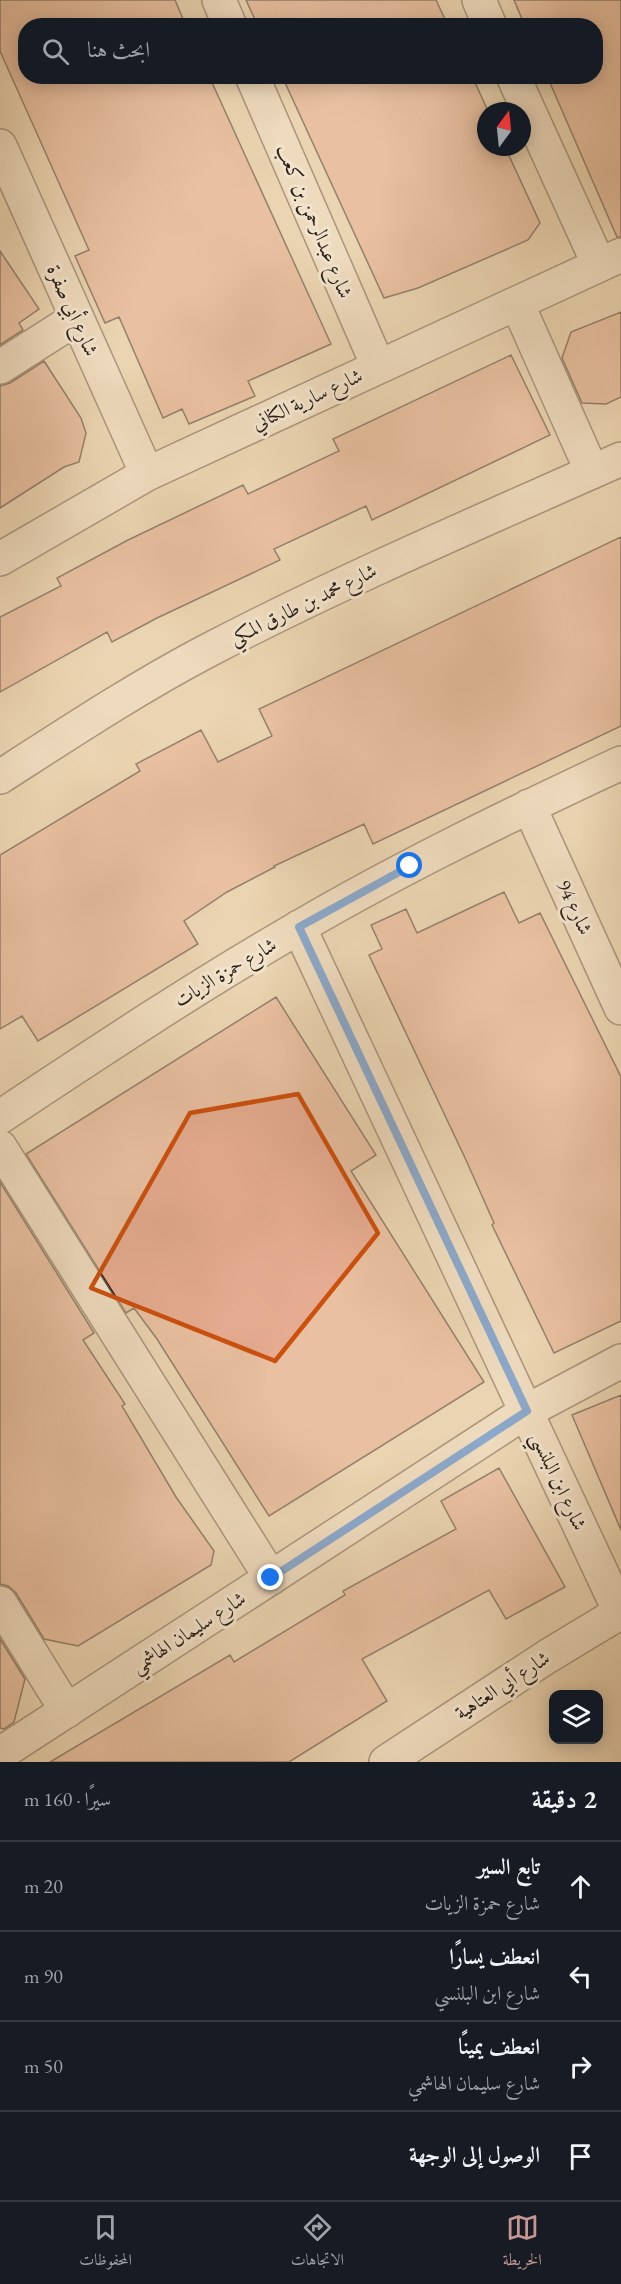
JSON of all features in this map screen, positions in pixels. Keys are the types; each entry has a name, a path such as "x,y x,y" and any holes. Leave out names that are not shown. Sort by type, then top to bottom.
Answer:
{"street":[{"path":"219,0 227,18"},
{"path":"479,0 487,18"},
{"name":"شارع عبدالرحمن بن كعب","path":"255,84 378,366"},
{"path":"517,84 610,260"},
{"name":"شارع أبي صفرة","path":"0,146 147,474"},
{"name":"شارع سارية الكناني","path":"0,559 147,474 610,260"},
{"path":"516,303 592,472"},
{"path":"0,367 77,318"},
{"name":"شارع محمد بن طارق المكي","path":"0,777 99,713 203,653 309,599 621,459"},
{"name":"شارع حمزة الزيات","path":"0,1117 141,1023 299,927 410,866 621,762"},
{"name":"شارع 94","path":"529,806 621,1008"},
{"name":"شارع ابن البلنسي","path":"299,927 621,1612"},
{"path":"0,1147 271,1578"},
{"name":"شارع سليمان الهاشمي","path":"0,1754 527,1411 621,1361"},
{"path":"0,1603 67,1711"},
{"name":"شارع أبي العتاهية","path":"386,1762 548,1656 621,1612"}],"highlighted area":[{"path":"298,1094 378,1233 275,1361 91,1288 190,1113"}],"building":[{"path":"0,0 175,0 183,18 18,18 18,84 213,84 331,344 248,381 255,396 189,424 182,409 163,418 119,317 105,323 75,256 89,250 0,51"},
{"path":"246,0 436,0 444,18 254,18"},
{"path":"514,0 621,0 621,237 617,237 550,84 603,84 603,18 522,18"},
{"path":"286,84 476,84 484,102 477,102 477,156 509,156 540,223 528,240 418,288 384,298"},
{"path":"0,251 39,309 19,323 23,330 0,345"},
{"path":"621,312 621,397 606,404 582,403 562,358 571,332"},
{"path":"511,355 550,435 372,520 366,506 274,549 280,560 157,618 112,642 107,632 0,692 0,617 61,586 57,578 128,540 243,485 248,494 339,451 333,439"},
{"path":"44,361 81,418 86,433 79,462 64,467 0,508 0,386 10,383"},
{"path":"621,537 621,726 373,844 364,824 274,866 227,892 184,921 198,944 38,1041 22,1016 0,1029 0,855 140,771 136,764 201,730 218,762 272,736 259,709"},
{"path":"504,892 519,923 540,913 621,1077 621,1321 554,1353 492,1225 494,1223 466,1160 369,955 382,949 371,925 406,909 417,933"},
{"path":"276,997 376,1155 351,1171 484,1382 269,1516 157,1339 134,1308 126,1313 26,1154"},
{"path":"0,1182 94,1333 83,1340 125,1404 122,1406 176,1497 214,1551 211,1565 78,1646 44,1639 16,1593 8,1586 0,1584"},
{"path":"621,1395 621,1530 572,1415"},
{"path":"499,1468 565,1587 506,1619 489,1590 362,1659 387,1701 289,1762 50,1762 230,1655 234,1662 345,1595 343,1591 456,1529 441,1501"},
{"path":"0,1639 25,1679 14,1722 4,1729 0,1728"}],"route":[{"path":"271,1578 527,1411 299,927 410,866"}]}
